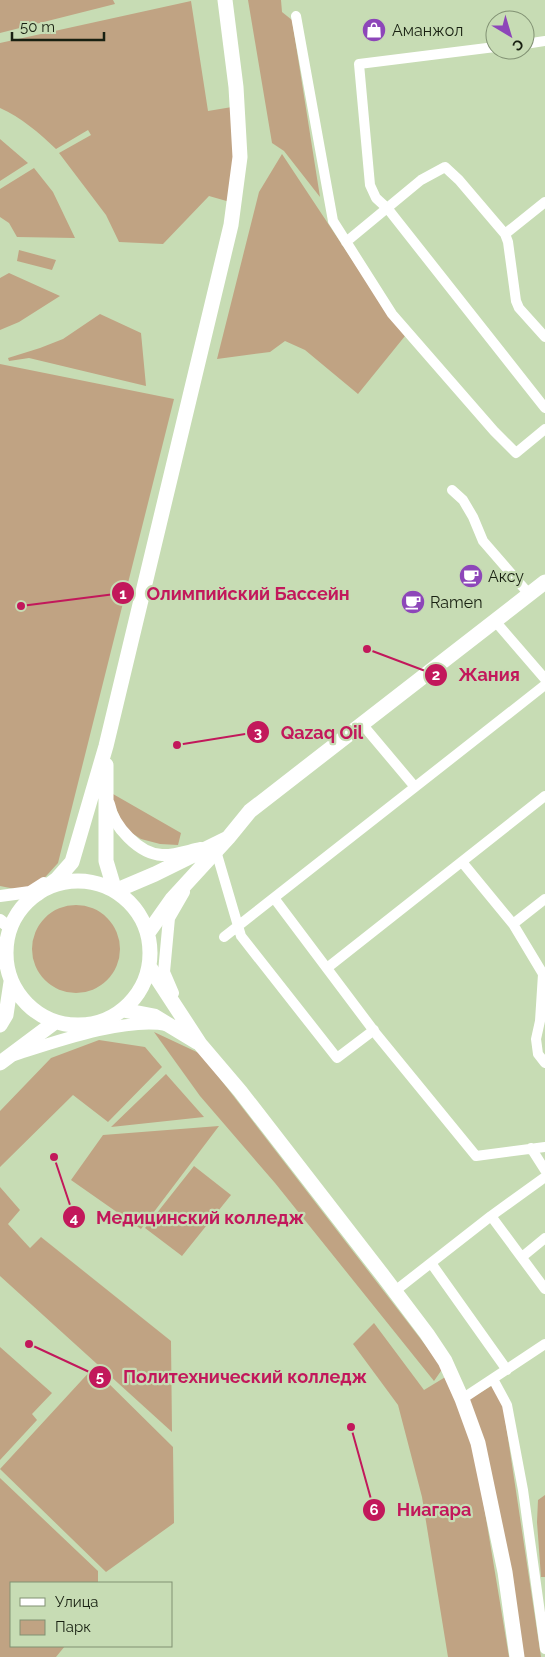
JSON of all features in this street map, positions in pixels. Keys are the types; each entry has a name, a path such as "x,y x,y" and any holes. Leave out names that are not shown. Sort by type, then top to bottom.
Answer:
{"main road":[{"path":"37,894 55,884 76,881 96,883 116,891 130,902 148,932 149,966 140,990 123,1010 102,1021 79,1026 55,1022 37,1013 22,999 11,982 6,964 5,924 37,894 57,879 72,862 106,746 231,225 240,157 236,87 225,0"},
{"path":"116,891 214,848 228,838 250,811 545,582"},
{"path":"106,746 106,861 116,891"},
{"path":"148,932 172,899 192,878 214,848"},
{"path":"149,966 200,1044 240,1091 395,1291 445,1362 462,1399 478,1443 505,1572 518,1657"},
{"path":"0,1025 6,1015 11,982"},
{"path":"123,1010 154,1016 200,1044"},
{"path":"4,1060 55,1022"}],"street":[{"path":"296,16 333,221 392,314 494,431 516,453 545,429"},
{"path":"485,48 359,64 370,185 376,198 388,209 545,408"},
{"path":"346,242 421,180 445,167 459,180 505,234 519,308 545,337"},
{"path":"505,234 545,202"},
{"path":"452,490 463,500 483,540 529,594"},
{"path":"495,621 545,679"},
{"path":"224,936 545,685"},
{"path":"362,724 416,787"},
{"path":"106,792 110,813 118,826 147,851 162,855 214,848 241,936 338,1058 374,1030"},
{"path":"327,968 545,796"},
{"path":"0,897 30,892 53,878 76,849"},
{"path":"462,862 513,924 543,974 543,1019 536,1039 538,1054 545,1063"},
{"path":"183,1019 164,972 169,918 192,878"},
{"path":"0,897 11,900 37,894"},
{"path":"274,898 374,1030 476,1156 545,1147"},
{"path":"513,924 545,899"},
{"path":"4,1060 70,1038 122,1026 156,1023 168,1025"},
{"path":"531,1148 545,1170"},
{"path":"395,1291 491,1216 545,1177"},
{"path":"491,1216 545,1289"},
{"path":"522,1257 545,1238"},
{"path":"431,1263 507,1370"},
{"path":"462,1399 545,1344"},
{"path":"493,1379 507,1405 520,1471 545,1649"}],"green space":[{"path":"0,0 113,0 115,4 0,33"},
{"path":"248,0 281,0 282,12 292,20 320,197 284,151 272,143"},
{"path":"191,1 208,111 232,107 236,153 230,202 209,196 163,244 119,242 106,215 59,153 91,135 88,130 56,149 36,131 0,108 0,43"},
{"path":"0,139 28,163 0,181"},
{"path":"282,154 382,305 405,336 358,394 305,350 285,341 270,352 217,359 259,192"},
{"path":"34,168 53,192 75,238 17,237 9,223 0,217 0,189"},
{"path":"19,250 56,260 52,270 17,261"},
{"path":"9,273 60,296 19,322 0,330 0,278"},
{"path":"100,314 141,333 146,386 29,358 9,361 8,358 63,339"},
{"path":"0,364 174,399 58,863 38,885 20,890 0,886"},
{"path":"113,794 181,833 178,845 160,844 141,839 125,829 112,799"},
{"path":"76,905 93,909 107,918 116,932 120,949 116,966 107,980 93,989 76,993 59,989 45,980 36,966 32,949 36,932 45,918 59,909"},
{"path":"154,1032 201,1054 443,1368 434,1381 275,1183 200,1096"},
{"path":"99,1040 145,1047 162,1067 108,1122 73,1095 0,1167 0,1111 51,1058"},
{"path":"166,1074 204,1117 111,1127"},
{"path":"219,1126 141,1229 71,1180 103,1135"},
{"path":"194,1166 231,1195 182,1256 145,1228"},
{"path":"0,1187 20,1210 8,1224 30,1248 41,1237 171,1341 172,1432 0,1276"},
{"path":"374,1323 424,1390 447,1376 474,1446 509,1657 448,1657 422,1497 398,1405 353,1344"},
{"path":"0,1347 52,1393 32,1414 37,1420 0,1460"},
{"path":"93,1368 173,1447 174,1523 106,1572 0,1469"},
{"path":"493,1385 503,1405 541,1657 521,1657 466,1401"},
{"path":"0,1478 98,1571 98,1582 10,1582 10,1647 64,1647 56,1657 0,1657"},
{"path":"545,1495 545,1577 541,1577 537,1522 538,1500"}],"place":[{"name":"Аманжол","path":"374,30"},
{"name":"Аксу","path":"471,576"},
{"name":"Ramen","path":"413,602"},
{"name":"Олимпийский Бассейн","path":"21,606"},
{"name":"Жания","path":"367,649"},
{"name":"Qazaq Oil","path":"177,745"},
{"name":"Медицинский колледж","path":"54,1157"},
{"name":"Политехнический колледж","path":"29,1344"},
{"name":"Ниагара","path":"351,1427"}]}
